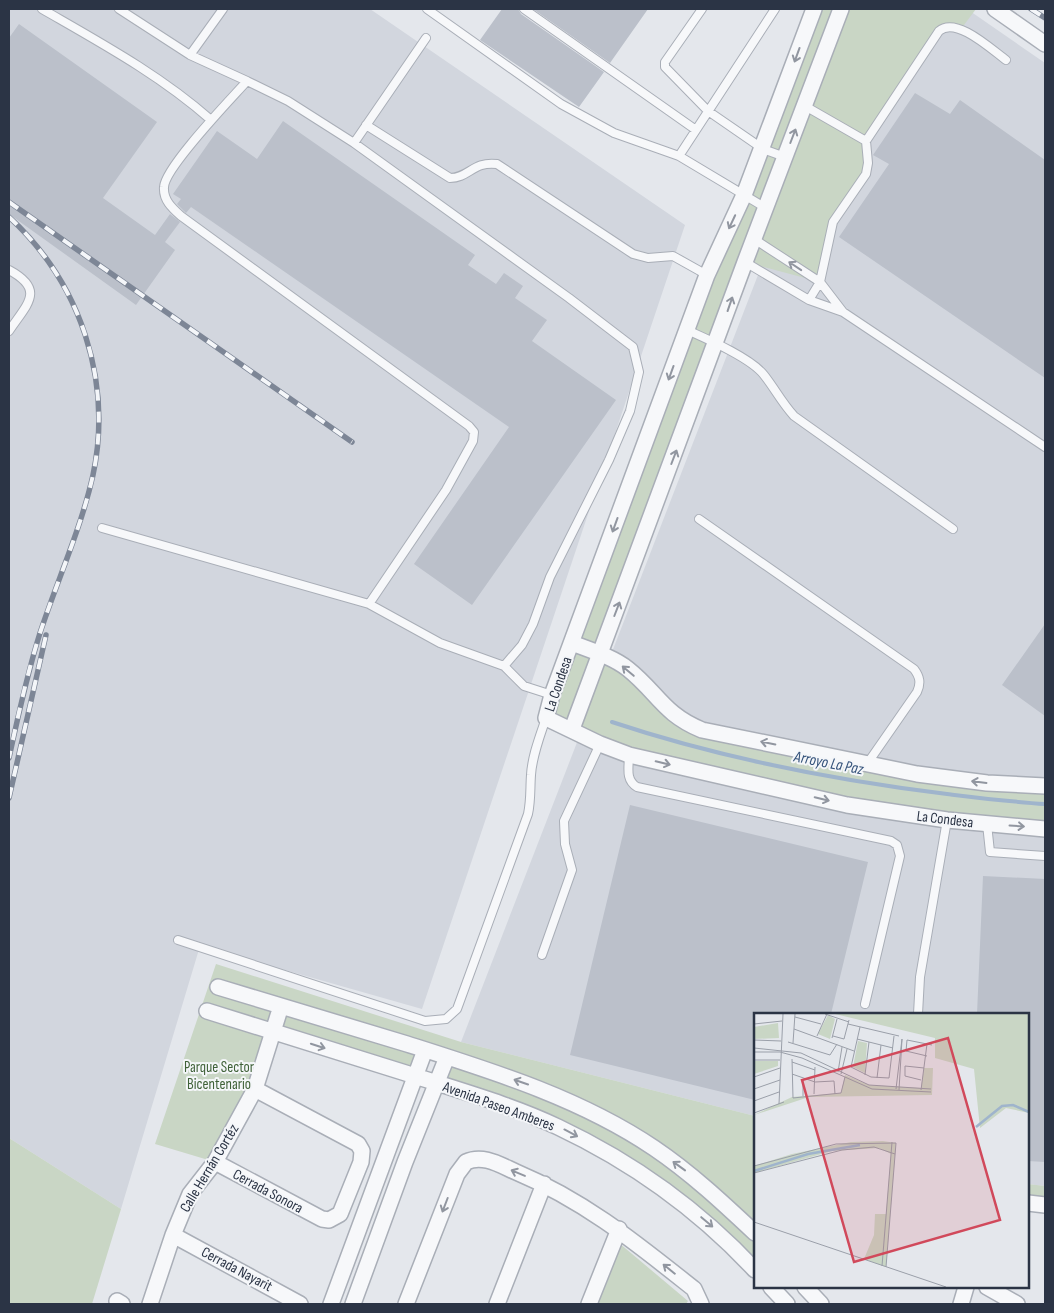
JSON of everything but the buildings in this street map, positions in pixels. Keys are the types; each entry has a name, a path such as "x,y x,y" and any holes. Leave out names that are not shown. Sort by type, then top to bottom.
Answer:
{"street":[{"path":"572,643 707,275 763,149 814,9"},
{"path":"572,729 841,9"},
{"path":"995,9 1045,44"},
{"name":"La Condesa","path":"1045,786 988,783 917,774 702,730 684,722 667,710 628,670 600,654 572,643 552,695 546,718 600,744 629,755 847,805 947,820 1045,829"},
{"name":"Avenida Paseo Amberes","path":"218,987 447,1057 529,1085 603,1118 654,1147 698,1180 754,1232"},
{"name":"Calle Hernán Cortéz","path":"150,1304 173,1235 190,1194 215,1162 255,1089 281,1006"},
{"name":"Avenida Paseo Amberes","path":"207,1011 416,1076 557,1126 616,1157 674,1196 709,1224 754,1266"},
{"path":"331,1304 425,1050"},
{"path":"353,1304 405,1162 447,1057"},
{"name":"Cerrada Sonora","path":"215,1162 322,1219 328,1220 340,1214 361,1162 362,1151 358,1144 255,1089"},
{"path":"406,1304 457,1174 466,1162 482,1159 544,1184 584,1205 619,1229 694,1289 701,1304"},
{"path":"497,1304 544,1184"},
{"path":"1029,1203 1045,1205"},
{"path":"589,1304 619,1229"},
{"name":"Cerrada Nayarit","path":"173,1235 300,1304"},
{"path":"792,1304 800,1288"},
{"path":"806,1288 821,1304"},
{"path":"961,1304 966,1288"},
{"path":"989,1288 1017,1304"}],"lane":[{"path":"42,9 133,61 168,84 211,120"},
{"path":"119,9 190,54 288,102 354,143 569,298 633,347 639,372 630,411 609,460 550,577 533,624 522,645 504,666"},
{"path":"190,54 223,9"},
{"path":"427,9 561,104 614,133 679,156 766,208"},
{"path":"524,9 696,130"},
{"path":"702,9 664,65 708,111 763,149 785,157"},
{"path":"679,156 775,9"},
{"path":"809,300 820,282 830,229 868,169 866,141 943,27 955,26 961,29 1006,60"},
{"path":"354,143 426,38"},
{"path":"247,81 211,120 169,174 164,184 164,194 174,210 469,426 474,432 473,441 446,490 368,604"},
{"path":"805,106 866,141"},
{"path":"366,125 450,178 457,178 479,165 497,164 633,254 648,258 673,256 707,275"},
{"path":"754,239 820,282 842,312"},
{"path":"745,262 809,300 842,312 1045,447"},
{"path":"9,270 27,281 31,291 28,302 9,331"},
{"path":"687,330 716,343 758,369 781,402 808,427 953,529"},
{"path":"699,519 914,669 919,675 917,692 867,764"},
{"path":"102,528 368,604 440,643 504,666 524,686 552,695"},
{"path":"178,940 425,1021 446,1019 457,1009 528,814 532,794 531,774 537,742 546,718"},
{"path":"542,955 572,870 565,844 564,821 600,744"},
{"path":"629,755 628,775 637,787 891,841 897,845 900,856 865,1004"},
{"path":"918,1013 920,977 947,820"},
{"path":"987,824 990,852 1045,856"}],"shaded area":[{"path":"9,9 370,9 685,225 422,1009 200,946 121,1209 9,1138"},
{"path":"861,9 967,9 1045,63 1045,1186 1029,1184 1029,1013 754,1013 754,1116 461,1042"}],"green space":[{"path":"814,9 976,9 961,29 943,27 866,141 868,169 833,222 820,282 745,262 600,654 685,723 867,764 1045,786 1045,829 947,820 629,755 546,718"},
{"name":"Parque Sector Bicentenario","path":"216,964 461,1042 754,1116 754,1262 613,1156 437,1083 447,1057 425,1050 416,1076 272,1031 215,1162 155,1144"},
{"path":"9,1138 121,1209 92,1304 9,1304"},
{"path":"1029,1184 1045,1186 1045,1205 1029,1203"},
{"path":"619,1243 688,1301 686,1304 596,1304"}],"waterway":[{"name":"Arroyo La Paz","path":"612,722 736,757 820,775 947,794 1045,804"}],"railway":[{"path":"1031,9 1045,18"},
{"path":"9,202 352,442"},
{"path":"9,217 34,243 55,271 72,302 85,335 94,369 98,404 98,439 88,495 35,648 9,758"},
{"path":"9,798 46,635"}]}
